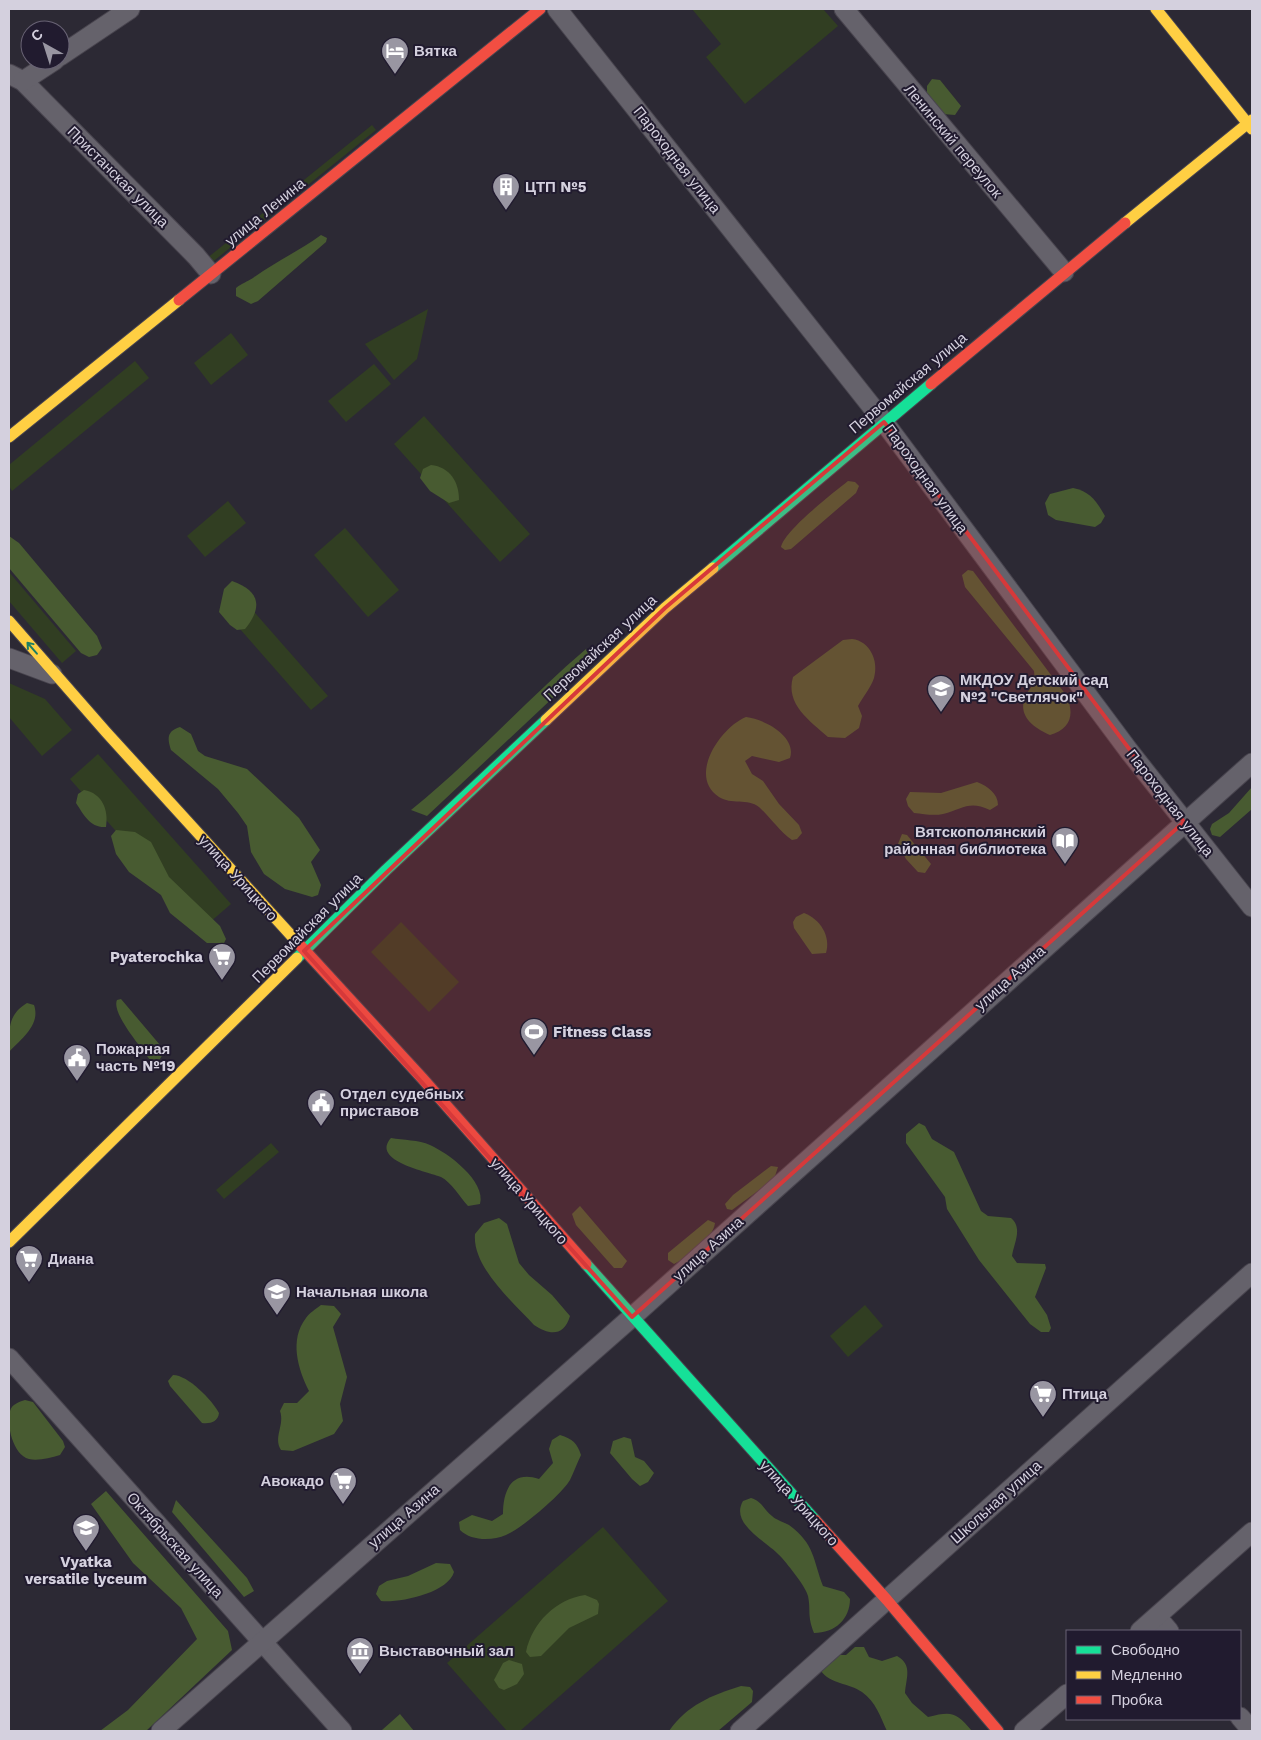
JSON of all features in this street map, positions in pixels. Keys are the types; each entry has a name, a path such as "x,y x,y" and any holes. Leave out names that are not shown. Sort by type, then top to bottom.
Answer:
{"street":[{"path":"70,49 130,9"},
{"name":"улица Ленина","path":"9,437 540,9"},
{"name":"Пароходная улица","path":"557,9 884,422 964,532 1184,822 1252,907"},
{"name":"Ленинский переулок","path":"844,9 1064,272"},
{"path":"1156,9 1251,124"},
{"path":"16,78 33,70"},
{"name":"Пристанская улица","path":"16,78 196,256 211,274"},
{"name":"Первомайская улица","path":"9,1242 404,852 653,619 884,422 1064,272 1251,124"},
{"name":"улица Урицкого","path":"9,621 887,1600 998,1731"},
{"name":"улица Урицкого","path":"9,658 56,675"},
{"name":"улица Азина","path":"161,1731 632,1317 1252,763"},
{"name":"Школьная улица","path":"740,1731 1252,1273"},
{"name":"Октябрьская улица","path":"9,1358 342,1731"},
{"path":"1141,1630 1252,1532"},
{"path":"1157,1616 1168,1630"},
{"path":"1024,1731 1066,1695"},
{"path":"1241,1717 1252,1731"}],"highlighted area":[{"path":"884,422 1184,822 632,1317 304,951 665,608"}],"green space":[{"path":"692,9 823,9 838,26 745,104 706,57 721,44"},
{"path":"932,79 940,80 961,106 955,115 943,114 927,95 927,86"},
{"path":"372,125 376,130 210,264 206,259"},
{"path":"321,235 327,238 326,242 258,301 251,304 236,296 236,288 238,286"},
{"path":"428,309 417,359 394,380 365,344"},
{"path":"231,333 248,355 211,385 194,363"},
{"path":"135,361 149,378 12,491 9,486 9,465"},
{"path":"374,364 391,384 346,422 328,401"},
{"path":"424,416 530,534 500,562 394,444"},
{"path":"431,465 438,466 452,477 459,493 459,500 449,503 430,491 420,478 423,469"},
{"path":"848,481 855,482 859,486 856,493 791,549 785,550 781,547 784,540 800,522"},
{"path":"1073,488 1088,494 1096,502 1105,516 1101,523 1095,527 1056,520 1048,515 1045,503 1050,494"},
{"path":"228,501 246,523 205,557 187,536"},
{"path":"345,528 399,590 368,617 314,555"},
{"path":"9,536 19,543 97,636 102,648 97,655 89,657 81,653 9,568"},
{"path":"968,570 973,571 1066,695 1070,714 1067,725 1063,729 1050,735 1034,726 1026,717 1023,706 1024,700 1033,684 1034,671 965,587 962,575"},
{"path":"9,572 76,651 62,663 9,601"},
{"path":"232,581 248,590 256,600 254,614 245,629 237,630 219,612 224,589"},
{"path":"241,597 328,696 311,710 225,612"},
{"path":"852,639 864,644 872,653 875,665 874,678 858,706 862,716 859,728 845,738 828,737 807,718 796,704 791,687 793,677 843,640"},
{"path":"586,649 591,662 427,816 411,810 456,771"},
{"path":"9,683 45,699 72,730 42,756 9,717"},
{"path":"746,717 770,725 784,736 789,743 791,750 790,758 779,762 752,756 745,761 752,774 763,781 779,804 799,825 802,833 797,839 792,840 787,836 755,804 729,801 719,797 710,788 706,777 711,753 727,731 736,722"},
{"path":"180,727 191,734 198,751 205,756 247,769 299,818 320,850 311,862 321,885 318,895 312,897 285,889 264,874 251,852 247,826 238,813 218,789 171,750 169,742 170,733"},
{"path":"98,754 231,904 202,929 70,779"},
{"path":"977,782 992,791 998,801 998,805 990,810 977,806 966,806 936,815 914,813 908,806 906,799 910,792 941,793"},
{"path":"1252,787 1252,809 1220,837 1212,835 1210,829 1212,824 1229,813"},
{"path":"84,790 95,795 103,803 107,821 106,827 100,827 92,823 76,803 78,794"},
{"path":"116,830 135,832 151,842 169,877 220,926 226,939 224,943 207,943 170,913 161,895 129,872 116,854 111,836"},
{"path":"902,834 907,835 931,864 925,873 918,872 906,859 898,844"},
{"path":"804,913 815,919 823,929 827,940 826,953 812,954 794,928 793,922 796,917"},
{"path":"401,922 459,982 429,1012 371,952"},
{"path":"121,999 160,1045 163,1054 160,1059 154,1062 150,1060 128,1030 116,1006 117,1000"},
{"path":"27,1003 34,1005 35,1019 29,1031 9,1052 10,1024 20,1008"},
{"path":"919,1123 925,1126 932,1139 954,1152 981,1211 988,1216 1011,1218 1015,1222 1017,1236 1012,1256 1017,1263 1045,1264 1046,1268 1035,1297 1047,1315 1051,1328 1049,1332 1041,1332 1030,1324 979,1260 947,1209 945,1197 906,1143 906,1134"},
{"path":"391,1138 426,1143 446,1154 472,1177 480,1195 480,1204 468,1206 445,1179 414,1169 394,1159 388,1153 387,1146"},
{"path":"271,1143 279,1152 224,1199 216,1190"},
{"path":"771,1166 778,1167 774,1179 732,1210 727,1209 725,1204 733,1195"},
{"path":"580,1206 627,1261 622,1268 614,1268 576,1225 572,1214"},
{"path":"499,1218 507,1224 519,1263 529,1275 552,1295 570,1316 564,1328 560,1331 545,1331 534,1325 505,1295 480,1259 475,1234 484,1223"},
{"path":"708,1220 715,1223 705,1241 693,1252 674,1264 668,1260 668,1253"},
{"path":"321,1305 334,1306 341,1314 333,1327 347,1377 340,1404 343,1421 334,1434 293,1451 281,1450 278,1440 281,1421 280,1411 284,1403 297,1403 309,1391 297,1355 298,1336 307,1316"},
{"path":"865,1305 883,1326 848,1357 830,1336"},
{"path":"173,1375 186,1379 205,1395 219,1413 215,1420 211,1423 202,1423 170,1386 168,1381"},
{"path":"25,1400 33,1402 63,1441 65,1447 60,1455 33,1460 19,1452 10,1431 9,1417 12,1407"},
{"path":"560,1435 574,1442 581,1455 570,1480 550,1502 521,1526 500,1537 476,1538 460,1530 459,1522 472,1515 492,1521 503,1514 503,1506 510,1484 522,1477 539,1479 553,1463 549,1449 552,1440"},
{"path":"624,1437 631,1439 635,1457 644,1461 654,1473 648,1482 640,1486 610,1453 613,1441"},
{"path":"106,1491 228,1631 232,1650 146,1731 100,1731 128,1710 197,1639 181,1608 133,1563 91,1504"},
{"path":"751,1498 760,1503 769,1514 789,1525 804,1539 812,1553 823,1586 844,1592 850,1599 844,1619 835,1628 814,1633 808,1596 804,1587 782,1558 752,1532 741,1518 740,1510 743,1501"},
{"path":"176,1500 247,1578 254,1591 244,1597 172,1512"},
{"path":"603,1527 668,1601 520,1731 507,1731 447,1663"},
{"path":"436,1563 450,1564 454,1572 443,1586 422,1595 400,1600 381,1601 376,1594 379,1586 387,1581 408,1576"},
{"path":"585,1595 597,1600 599,1604 598,1614 569,1628 541,1656 530,1657 526,1652 529,1641 547,1614 555,1607 574,1597"},
{"path":"855,1647 864,1647 869,1657 882,1661 897,1656 905,1663 907,1668 905,1693 912,1703 928,1717 943,1714 953,1715 962,1720 972,1731 887,1731 877,1710 867,1696 857,1689 829,1679 821,1671 822,1664 838,1655 846,1655"},
{"path":"509,1660 522,1664 524,1674 517,1684 504,1690 499,1688 494,1680 503,1663"},
{"path":"741,1686 750,1687 753,1691 752,1702 718,1731 669,1731 684,1714 701,1702"},
{"path":"400,1714 414,1731 382,1730"}],"traffic: fast":[{"path":"713,568 931,384"},
{"path":"297,958 386,870 546,720"},
{"path":"586,1264 815,1520"}],"traffic: slow":[{"path":"1156,9 1252,129"},
{"path":"1125,223 1252,120"},
{"path":"9,437 179,300"},
{"path":"546,720 665,608 713,568"},
{"path":"9,621 106,732 298,943"},
{"path":"9,1242 297,958"}],"traffic: jam":[{"path":"179,300 540,9"},
{"path":"931,384 1125,223"},
{"path":"298,943 422,1078 586,1264"},
{"path":"815,1520 887,1600 998,1731"}],"place":[{"name":"Вятка","path":"395,75"},
{"name":"ЦТП №5","path":"506,211"},
{"name":"МКДОУ Детский сад №2 \"Светлячок\"","path":"941,713"},
{"name":"Вятскополянский районная библиотека","path":"1065,865"},
{"name":"Pyaterochka","path":"222,981"},
{"name":"Fitness Class","path":"534,1056"},
{"name":"Пожарная часть №19","path":"77,1082"},
{"name":"Отдел судебных приставов","path":"321,1127"},
{"name":"Диана","path":"29,1283"},
{"name":"Начальная школа","path":"277,1316"},
{"name":"Птица","path":"1043,1418"},
{"name":"Авокадо","path":"343,1505"},
{"name":"Vyatka versatile lyceum","path":"86,1552"},
{"name":"Выставочный зал","path":"360,1675"}]}
